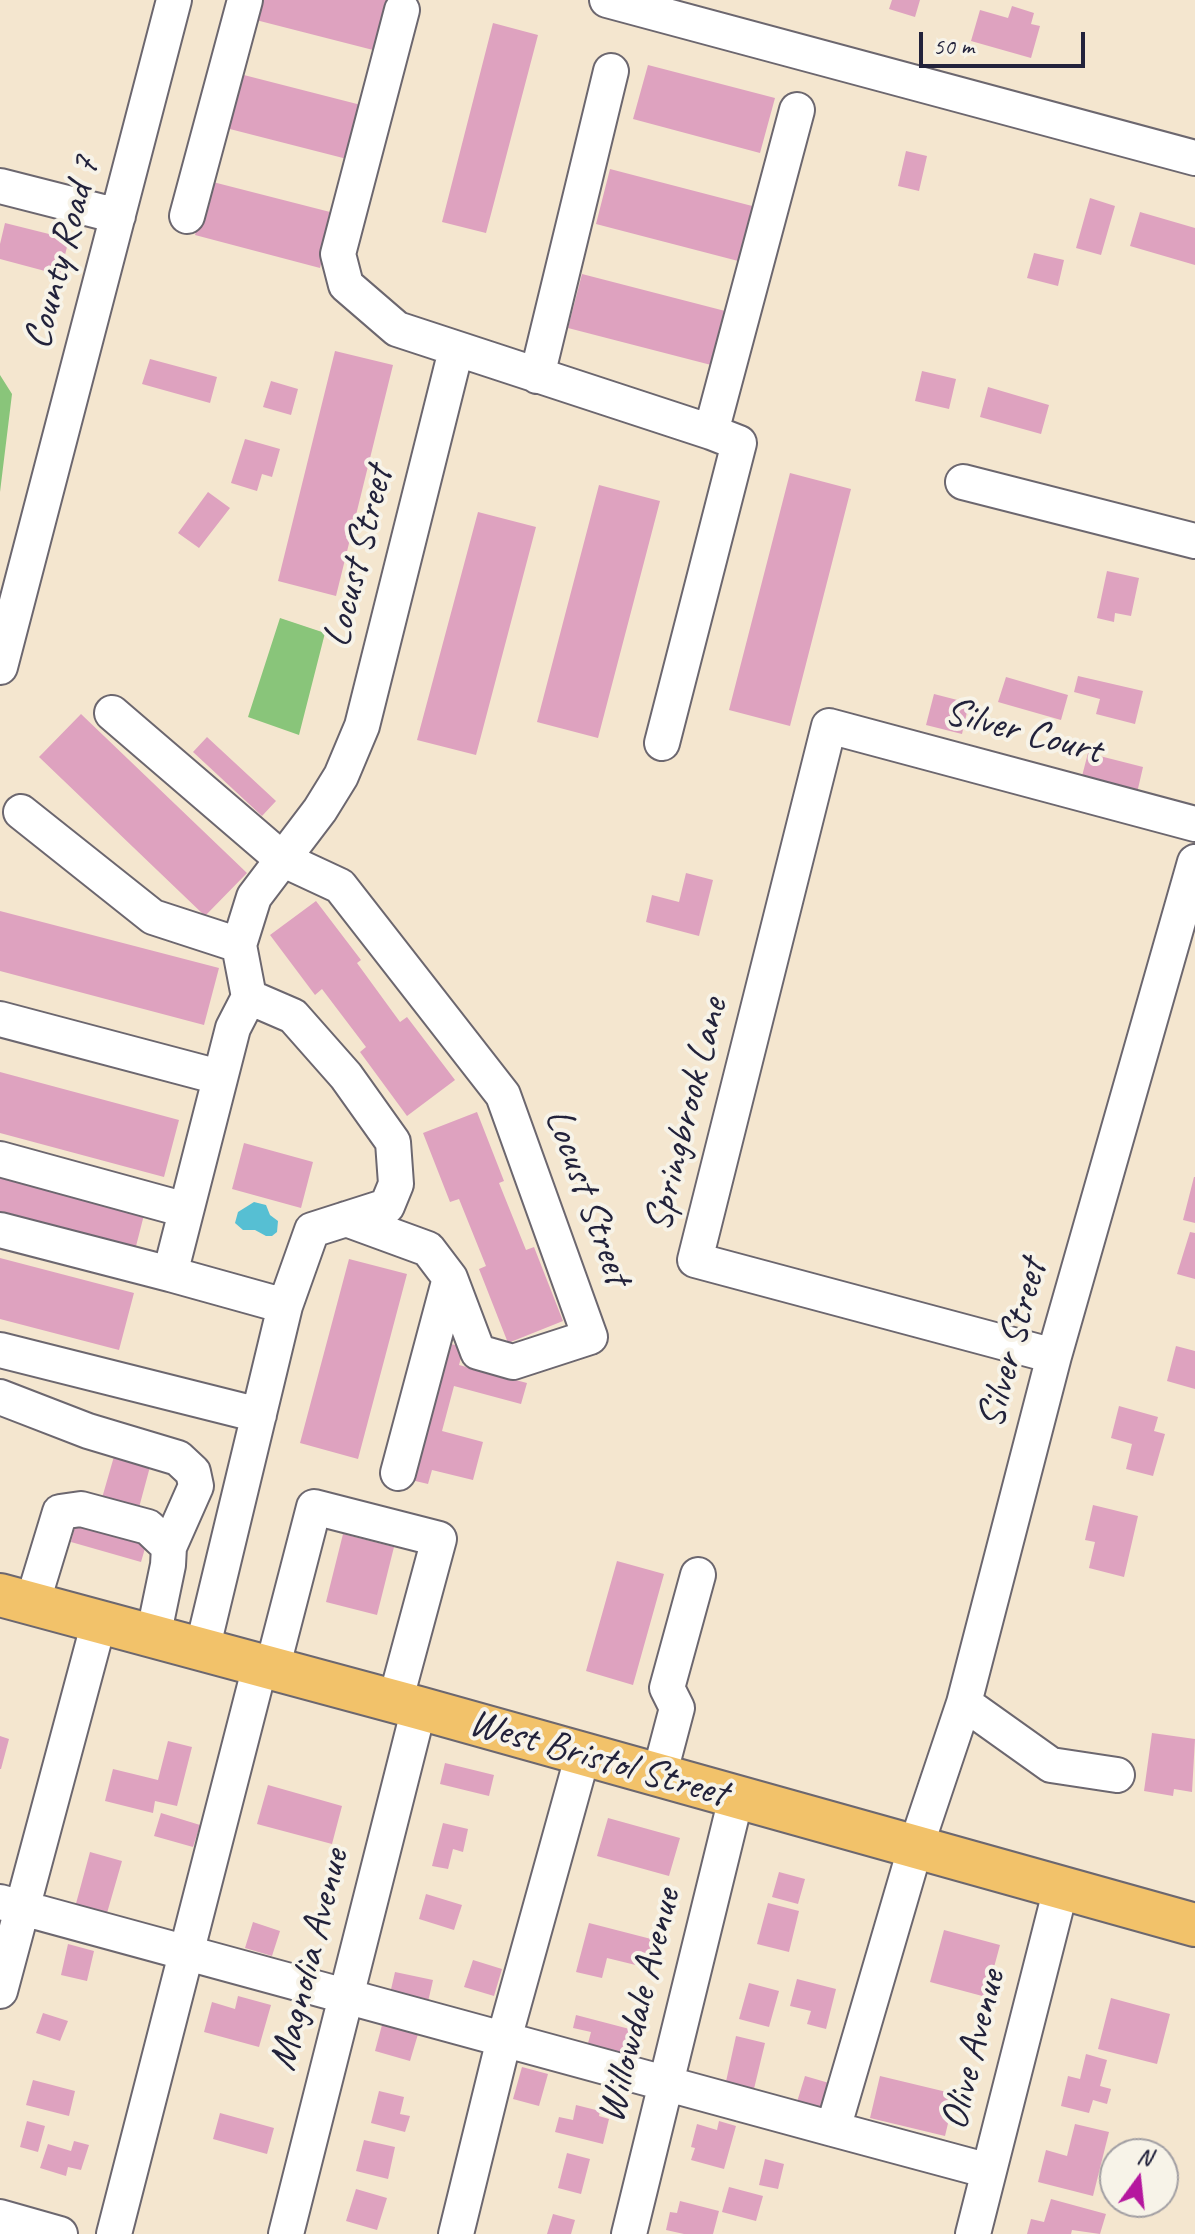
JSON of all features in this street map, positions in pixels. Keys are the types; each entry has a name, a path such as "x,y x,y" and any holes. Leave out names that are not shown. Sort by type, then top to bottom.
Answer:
{"main road":[{"name":"West Bristol Street","path":"16,1599 1184,1922"}],"street":[{"name":"County Road 7","path":"0,667 174,0"},
{"path":"187,216 245,0"},
{"path":"607,0 693,11 1195,158"},
{"path":"402,10 338,254 346,285 397,329 739,443 662,743"},
{"path":"537,376 611,71"},
{"path":"711,432 797,110"},
{"path":"0,186 118,216"},
{"name":"Locust Street","path":"249,997 239,945 254,897 320,810 341,776 362,726 456,350"},
{"path":"963,482 1195,541"},
{"name":"Locust Street","path":"112,713 282,859 340,886 503,1095 590,1337 513,1362 478,1352 450,1278 428,1249 346,1219"},
{"name":"Silver Court","path":"829,726 1195,824"},
{"name":"Springbrook Lane","path":"829,726 695,1260 1054,1356"},
{"path":"21,812 153,917 239,945"},
{"name":"Silver Street","path":"833,2129 915,1849 964,1703 1054,1356 1195,862"},
{"path":"170,1274 219,1077 233,1028 249,997 293,1016 346,1076 393,1142 396,1184 387,1206 312,1230 285,1306 202,1650"},
{"path":"0,1019 219,1077"},
{"path":"0,1159 186,1210"},
{"path":"0,1230 285,1306"},
{"path":"398,1473 450,1278"},
{"path":"0,1350 259,1415"},
{"path":"0,1397 88,1431 178,1458 193,1472 196,1486 169,1547 153,1637"},
{"name":"Magnolia Avenue","path":"266,1668 314,1507 439,1539 346,1996 286,2234"},
{"path":"16,1599 60,1512 81,1509 148,1527 169,1547"},
{"path":"659,1776 677,1708 667,1688 698,1575"},
{"path":"0,1991 11,1905 99,1622"},
{"path":"114,2234 185,1952 266,1668"},
{"path":"964,1703 1051,1765 1117,1775"},
{"path":"456,2234 504,2039 583,1754"},
{"name":"Willowdale Avenue","path":"629,2234 736,1798"},
{"name":"Olive Avenue","path":"973,2234 1061,1888"},
{"path":"11,1905 989,2171"},
{"path":"0,2217 60,2234"}],"green space":[{"path":"0,375 12,394 0,492"},
{"path":"280,618 325,633 299,735 248,717"}],"water":[{"path":"254,1202 266,1205 270,1215 278,1221 277,1232 272,1236 255,1230 243,1230 235,1223 238,1212"}],"building":[{"path":"257,0 390,0 377,51 252,19"},
{"path":"892,0 920,0 915,17 889,9"},
{"path":"1012,6 1034,13 1031,24 1040,26 1031,58 971,41 980,10 1008,18"},
{"path":"493,23 538,35 486,233 442,222"},
{"path":"648,65 775,98 760,153 633,119"},
{"path":"236,73 361,105 347,159 222,127"},
{"path":"906,151 927,156 919,191 898,186"},
{"path":"610,169 756,207 742,262 596,224"},
{"path":"209,181 334,213 320,268 195,235"},
{"path":"1090,198 1115,206 1101,255 1076,248"},
{"path":"1140,212 1195,228 1195,265 1130,246"},
{"path":"5,223 69,239 60,275 0,259"},
{"path":"1034,253 1064,260 1058,286 1027,278"},
{"path":"582,274 729,312 715,366 568,328"},
{"path":"335,351 393,365 336,596 278,581"},
{"path":"150,359 217,377 210,403 142,384"},
{"path":"922,371 956,379 949,409 915,401"},
{"path":"271,381 298,389 291,415 263,407"},
{"path":"988,387 1049,405 1041,434 980,417"},
{"path":"245,439 280,449 272,477 262,474 257,491 231,483"},
{"path":"790,473 851,489 790,726 729,710"},
{"path":"599,485 660,501 598,738 537,722"},
{"path":"208,492 230,508 199,548 178,533"},
{"path":"478,512 536,527 476,755 417,740"},
{"path":"1107,571 1139,578 1131,616 1115,613 1114,622 1097,618"},
{"path":"1078,676 1143,691 1135,724 1096,714 1100,699 1074,692"},
{"path":"1006,677 1068,695 1061,720 998,702"},
{"path":"934,694 969,703 962,734 926,725"},
{"path":"81,714 247,873 205,916 39,757"},
{"path":"207,737 276,801 262,816 193,752"},
{"path":"1088,753 1143,767 1137,793 1081,780"},
{"path":"686,873 713,880 699,936 646,922 652,895 679,902"},
{"path":"316,901 361,960 357,963 400,1022 407,1017 455,1080 407,1116 360,1052 366,1047 322,989 315,995 270,935"},
{"path":"0,911 219,968 204,1025 0,971"},
{"path":"0,1072 179,1120 164,1177 0,1133"},
{"path":"477,1112 504,1181 499,1183 526,1250 534,1247 563,1321 508,1343 479,1269 486,1266 459,1199 450,1202 423,1133"},
{"path":"244,1143 313,1162 301,1208 232,1189"},
{"path":"0,1173 145,1211 134,1254 0,1219"},
{"path":"1195,1177 1195,1223 1183,1220"},
{"path":"1190,1232 1195,1233 1195,1279 1177,1274"},
{"path":"0,1258 134,1293 119,1350 0,1319"},
{"path":"349,1259 407,1274 358,1459 300,1443"},
{"path":"442,1342 464,1347 459,1365 527,1383 521,1404 454,1386 442,1431 483,1442 473,1480 432,1470 428,1484 407,1479"},
{"path":"1176,1346 1195,1351 1195,1389 1167,1381"},
{"path":"1119,1406 1158,1417 1154,1431 1165,1434 1153,1476 1126,1469 1132,1444 1111,1438"},
{"path":"115,1453 151,1463 137,1515 100,1505"},
{"path":"1093,1505 1138,1516 1124,1577 1089,1568 1095,1542 1085,1540"},
{"path":"77,1518 148,1538 141,1562 71,1542"},
{"path":"343,1534 394,1547 377,1615 326,1602"},
{"path":"617,1561 664,1574 633,1685 586,1671"},
{"path":"1152,1733 1195,1739 1192,1792 1174,1789 1173,1796 1144,1791"},
{"path":"0,1736 9,1739 1,1769 0,1769"},
{"path":"168,1741 192,1747 177,1806 155,1801 153,1813 105,1801 113,1769 158,1780"},
{"path":"445,1763 494,1775 489,1796 440,1784"},
{"path":"268,1785 342,1806 332,1844 257,1824"},
{"path":"161,1813 200,1825 193,1847 154,1836"},
{"path":"608,1818 680,1838 669,1876 597,1856"},
{"path":"443,1823 468,1829 463,1852 453,1849 448,1869 432,1866"},
{"path":"90,1852 122,1861 105,1920 74,1911"},
{"path":"779,1872 805,1879 798,1904 772,1897"},
{"path":"426,1894 462,1905 454,1930 419,1919"},
{"path":"768,1903 799,1911 789,1952 757,1944"},
{"path":"253,1922 280,1931 272,1956 245,1948"},
{"path":"589,1923 655,1940 648,1968 607,1958 602,1978 576,1972"},
{"path":"944,1930 1000,1945 986,1997 930,1982"},
{"path":"68,1944 94,1951 87,1981 61,1975"},
{"path":"473,1960 502,1969 494,1996 464,1987"},
{"path":"395,1972 433,1980 427,2006 389,1998"},
{"path":"797,1979 836,1989 826,2029 807,2024 811,2011 790,2006"},
{"path":"749,1983 779,1991 769,2027 739,2019"},
{"path":"238,1996 271,2005 259,2047 204,2032 212,2002 235,2009"},
{"path":"1111,1998 1170,2014 1157,2064 1098,2049"},
{"path":"43,2013 68,2021 60,2041 36,2033"},
{"path":"576,2015 641,2032 634,2059 587,2047 591,2032 573,2028"},
{"path":"382,2025 418,2034 410,2061 375,2051"},
{"path":"736,2036 765,2043 753,2093 725,2086"},
{"path":"1086,2054 1107,2060 1100,2086 1111,2089 1107,2104 1093,2100 1089,2113 1061,2106 1068,2076 1080,2079"},
{"path":"522,2067 548,2074 539,2106 513,2099"},
{"path":"805,2076 829,2083 821,2109 797,2102"},
{"path":"880,2076 955,2094 945,2136 870,2118"},
{"path":"33,2080 75,2091 69,2116 26,2105"},
{"path":"379,2091 404,2097 400,2114 410,2116 405,2132 371,2123"},
{"path":"576,2105 600,2111 599,2116 609,2119 603,2144 555,2132 559,2117 573,2120"},
{"path":"220,2113 274,2128 267,2154 213,2139"},
{"path":"27,2121 45,2126 38,2152 20,2147"},
{"path":"719,2121 736,2126 724,2169 691,2160 697,2124 717,2130"},
{"path":"1075,2124 1109,2132 1108,2138 1099,2138 1099,2172 1093,2196 1038,2182 1046,2150 1067,2156"},
{"path":"364,2140 395,2147 388,2179 356,2171"},
{"path":"74,2141 89,2145 81,2170 68,2167 66,2176 40,2168 48,2144 71,2151"},
{"path":"567,2153 590,2159 581,2194 558,2188"},
{"path":"765,2159 784,2164 778,2189 759,2185"},
{"path":"729,2187 763,2196 756,2221 722,2212"},
{"path":"356,2189 387,2198 377,2230 346,2221"},
{"path":"1051,2199 1099,2212 1099,2218 1105,2218 1100,2234 1072,2230 1071,2234 1027,2234 1031,2219 1044,2222"},
{"path":"680,2201 719,2211 713,2234 684,2234 666,2230 670,2212 677,2213"},
{"path":"553,2214 575,2220 571,2234 547,2234"}]}
